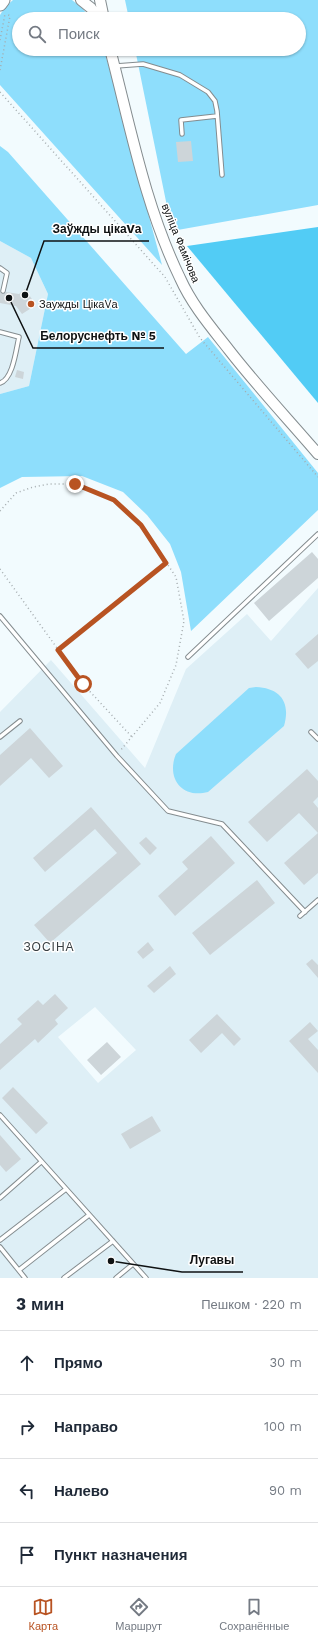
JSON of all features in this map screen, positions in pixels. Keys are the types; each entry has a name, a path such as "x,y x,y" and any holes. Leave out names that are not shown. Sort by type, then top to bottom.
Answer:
{"highway":[{"path":"0,4 3,0"}],"main road":[{"path":"81,0 94,12"},
{"path":"100,0 103,12"},
{"name":"вуліца Фамічова","path":"112,56 148,192 162,236 180,278 203,318 249,375 318,453"}],"lane":[{"path":"115,66 144,64 180,75 208,92 214,101 217,116 222,175"},
{"path":"182,134 181,120 217,116"},
{"path":"0,268 7,273 2,289"},
{"path":"0,332 19,338 10,375 4,382 0,383"},
{"path":"188,657 318,534"},
{"path":"0,616 117,756 168,811 222,824 305,912"},
{"path":"0,737 20,721"},
{"path":"311,732 318,740"},
{"path":"300,916 318,900"},
{"path":"0,1115 146,1278"},
{"path":"0,1198 42,1162"},
{"path":"0,1240 66,1189"},
{"path":"19,1270 89,1214"},
{"path":"64,1278 113,1241"},
{"path":"0,1247 25,1278"},
{"path":"116,1278 133,1264"}],"path":[{"path":"0,40 5,12 10,16 0,70"},
{"path":"0,92 165,276 200,338 318,477"},
{"path":"0,511 16,493 33,487 49,484 75,484 114,500 141,525 176,577 184,621 176,665 160,703 117,756"},
{"path":"58,650 166,563"},
{"path":"0,569 83,684 132,737"}],"shaded area":[{"path":"13,0 72,0 85,12 12,12 12,56 106,56 162,265 0,85 0,15 5,7"},
{"path":"125,0 318,0 318,205 172,231 136,56 306,56 306,12 128,12"},
{"path":"0,146 8,152 186,354 208,337 318,473 318,510 191,631 181,572 170,544 147,515 123,492 82,476 22,477 0,488 0,394 29,386 48,294 31,258 0,241"},
{"path":"318,227 318,403 187,246"},
{"path":"0,241 31,258 48,294 29,386 0,394"},
{"path":"318,588 318,1278 0,1278 0,712 51,660 145,768 186,669 247,614 271,641","holes":["95,1007 136,1050 98,1083 58,1037"]},
{"path":"256,687 271,690 282,698 285,703 286,710 284,726 208,792 191,792 178,785 173,771 173,763 176,754 249,688"}],"building":[{"path":"191,141 193,161 178,162 176,142"},
{"path":"25,289 36,305 22,314 16,306 0,303 0,292 3,294 6,292 19,294"},
{"path":"17,370 24,372 23,379 15,377"},
{"path":"312,552 318,559 318,578 269,621 254,603"},
{"path":"318,634 318,661 308,669 295,654"},
{"path":"30,728 63,766 49,778 31,758 0,786 0,755"},
{"path":"307,769 318,781 318,797 313,802 318,808 318,833 299,813 267,842 248,822"},
{"path":"91,807 141,864 50,943 34,925 117,853 95,829 45,872 33,858"},
{"path":"318,833 318,873 304,885 284,863"},
{"path":"211,836 235,863 175,916 158,896 188,869 182,862"},
{"path":"146,837 157,848 150,855 139,843"},
{"path":"257,880 275,903 210,955 192,933"},
{"path":"148,942 154,950 143,959 137,952"},
{"path":"312,959 318,965 318,978 306,964"},
{"path":"170,966 176,974 154,993 147,986"},
{"path":"55,994 68,1008 55,1020 58,1024 38,1043 35,1039 0,1070 0,1044 22,1024 17,1019 38,1000 43,1005"},
{"path":"217,1014 241,1039 234,1046 222,1033 201,1053 189,1040"},
{"path":"310,1022 318,1031 308,1039 318,1050 318,1073 289,1041"},
{"path":"107,1042 121,1057 101,1075 87,1060"},
{"path":"13,1087 48,1123 36,1134 2,1098"},
{"path":"152,1116 161,1131 130,1149 121,1134"},
{"path":"0,1135 21,1159 6,1172 0,1165"}],"place":[{"name":"Заўжды цікаVа","path":"25,295"},
{"name":"Белоруснефть № 5","path":"9,298"},
{"name":"Заужды ЦікаVа","path":"31,304"},
{"name":"Лугавы","path":"111,1261"}],"district":[{"name":"ЗОСІНА","path":"49,947"}],"route":[{"path":"75,484 114,500 141,525 166,563 58,650 83,684"}]}
